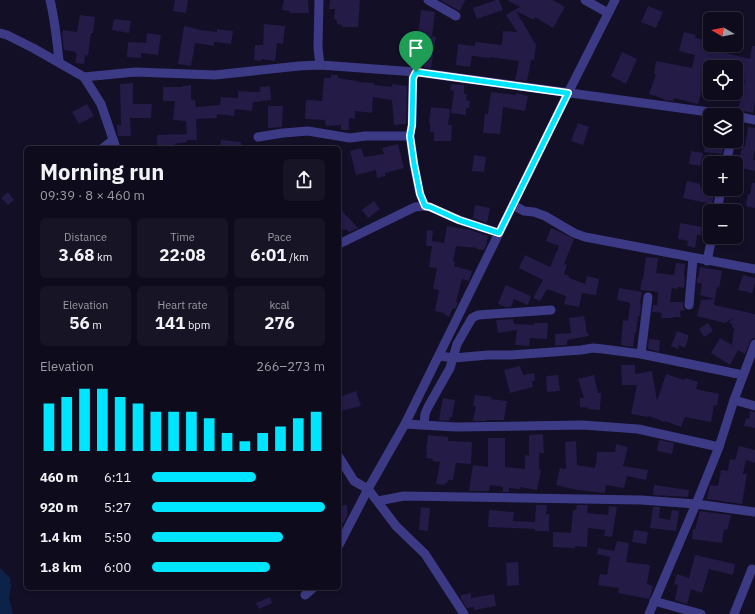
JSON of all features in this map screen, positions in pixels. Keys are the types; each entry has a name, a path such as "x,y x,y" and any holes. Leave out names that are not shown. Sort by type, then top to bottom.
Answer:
{"street":[{"path":"50,0 54,17 59,62"},
{"path":"319,0 318,48 320,65"},
{"path":"428,0 456,16"},
{"path":"585,0 608,13"},
{"path":"341,541 368,489 405,424 615,0"},
{"path":"0,33 18,40 84,77 101,104 114,144"},
{"path":"84,77 135,72 215,75 320,65 416,72 703,111"},
{"path":"416,72 413,78 412,125 410,136 415,172 420,194 425,206"},
{"path":"743,117 755,120"},
{"path":"258,137 308,131 350,138 365,136 410,136"},
{"path":"513,205 524,211 534,212 544,216 574,233 585,237 755,269"},
{"path":"341,243 415,207 425,206 459,220 499,233"},
{"path":"707,261 711,244"},
{"path":"689,306 693,258"},
{"path":"641,354 648,297"},
{"path":"424,425 425,414 428,407 450,368 457,344 472,318 478,314 551,310"},
{"path":"649,614 719,447 734,400 755,344"},
{"path":"439,356 454,358 593,348 641,354 743,375"},
{"path":"734,400 755,406"},
{"path":"405,424 456,427 582,425 630,428 719,447"},
{"path":"341,460 354,481 368,489 396,526 425,554 464,614"},
{"path":"378,501 404,496 641,500 696,504 755,512"},
{"path":"734,614 752,569"},
{"path":"305,595 311,590"},
{"path":"654,601 701,614"}],"water":[{"path":"0,568 10,578 11,586 9,598 13,614 0,614"}],"building":[{"path":"175,0 188,0 186,13 173,11"},
{"path":"284,0 308,0 309,13 290,13 290,11 282,10"},
{"path":"330,0 360,0 358,27 342,27 342,25 337,24 337,20 334,19 335,9 329,9"},
{"path":"440,0 465,0 460,11"},
{"path":"499,0 503,10 477,19 473,8"},
{"path":"507,0 553,0 565,7 553,28 535,17 534,20 516,11 536,45 534,60 531,60 527,81 515,80 519,61 472,56 470,67 456,65 458,44 475,46 475,42 502,45 503,31 517,32 506,15 520,7"},
{"path":"648,6 663,12 656,28 641,22"},
{"path":"421,10 435,12 432,36 436,37 431,68 424,67 426,51 407,48 409,35 418,36"},
{"path":"80,15 95,17 88,56 85,55 84,64 75,63 76,52 64,50 62,35 63,30 77,32"},
{"path":"114,19 131,21 129,33 112,30"},
{"path":"264,24 285,26 283,44 277,43 275,61 261,59 261,61 254,60 255,45 263,45"},
{"path":"184,26 217,32 217,29 233,31 231,44 214,42 214,46 195,43 191,66 178,64"},
{"path":"684,32 696,35 695,38 703,40 703,52 721,52 750,59 752,46 755,46 755,103 753,113 743,111 743,108 738,108 740,100 743,100 745,80 743,79 743,60 703,60 703,86 698,104 674,98 673,101 663,100 664,99 649,94 656,74 654,74 656,61 692,68 695,55 679,51"},
{"path":"147,33 161,35 158,55 141,53 141,58 127,57 128,42 146,43"},
{"path":"622,52 637,59 626,84 611,76"},
{"path":"331,75 338,75 338,78 357,82 374,83 374,85 392,87 392,84 407,86 406,124 394,125 392,100 373,97 372,113 355,111 355,119 349,118 349,130 341,130 341,125 326,126 325,120 305,119 306,100 322,101 324,78 331,78"},
{"path":"133,83 133,104 152,104 151,118 130,118 131,136 118,136 117,125 121,125 120,84"},
{"path":"451,84 464,85 464,94 467,94 466,100 470,101 469,108 466,108 466,115 451,113 454,91 450,90"},
{"path":"191,85 191,100 195,100 196,107 220,105 221,97 238,98 238,91 260,92 260,87 270,86 271,100 253,102 252,111 235,109 234,116 217,114 217,118 196,119 197,140 186,140 187,142 175,145 157,146 157,135 187,134 186,121 173,120 175,101 163,101 163,87 183,87"},
{"path":"491,92 516,95 516,93 528,96 525,111 503,107 500,134 483,133 485,113 488,114"},
{"path":"87,104 94,116 79,124 72,112"},
{"path":"268,106 283,106 282,127 268,128"},
{"path":"431,107 450,109 448,125 452,125 451,141 434,141 434,132 430,132 429,122"},
{"path":"578,123 589,127 583,145 571,141"},
{"path":"748,127 755,128 755,149 753,160 755,160 755,171 743,168 743,156 740,156 742,148 745,146"},
{"path":"221,140 241,142 241,146 220,146"},
{"path":"398,144 404,168 385,173 385,176 377,178 376,170 356,175 350,151 361,148 364,157 384,154 382,148"},
{"path":"705,148 723,148 722,154 704,152"},
{"path":"691,151 703,153 701,166 689,164"},
{"path":"474,155 486,157 484,172 472,171"},
{"path":"687,181 700,184 700,187 703,188 703,196 714,196 712,204 683,198"},
{"path":"752,183 755,183 755,208 746,206"},
{"path":"8,192 14,200 8,205 1,198"},
{"path":"374,201 380,209 368,218 362,210"},
{"path":"475,205 490,208 487,223 473,218"},
{"path":"341,210 358,228 349,232 346,229 344,231 341,227"},
{"path":"680,223 702,227 701,235 697,235 695,248 687,246 688,241 678,239"},
{"path":"447,226 470,230 488,236 484,250 456,246 453,262 455,262 454,266 472,271 469,281 462,279 456,302 458,303 455,309 453,308 449,317 444,313 435,311 439,290 433,289 437,268 429,267 432,246 426,246 427,230 433,231 432,241 444,243"},
{"path":"551,228 574,239 564,264 567,265 564,274 569,276 569,278 585,284 587,276 599,279 596,295 582,293 579,307 564,304 566,296 547,289 540,301 533,298 543,280 519,268 525,255 550,267 559,246 546,241"},
{"path":"646,257 658,258 656,273 674,275 676,263 685,264 684,288 672,288 670,302 683,302 683,307 685,310 680,311 681,317 661,318 662,313 652,312 653,305 657,305 658,292 640,290"},
{"path":"700,267 722,271 719,288 717,287 715,299 700,295 702,284 697,283 697,278"},
{"path":"743,275 755,278 752,293 738,290"},
{"path":"506,285 531,296 528,305 514,299 511,307 505,307 498,304"},
{"path":"619,288 642,292 640,316 638,316 633,347 621,345 623,320 628,321 630,303 617,300"},
{"path":"715,299 714,305 755,314 755,338 750,342 745,354 738,350 730,365 711,353 720,338 732,345 734,328 732,327 732,324 729,323 733,318 725,323 697,316 701,300"},
{"path":"584,316 587,333 589,336 567,340 567,345 555,346 555,334 571,333 569,318"},
{"path":"513,319 514,324 534,325 534,323 548,323 547,339 530,338 529,346 515,345 517,330 498,333 496,320"},
{"path":"708,323 713,331 704,337 699,329"},
{"path":"677,331 688,335 685,348 679,345 678,349 671,346"},
{"path":"649,339 660,340 659,352 648,349"},
{"path":"621,365 635,365 635,374 652,371 657,401 666,374 684,380 685,378 698,382 696,389 719,394 717,406 714,405 711,422 685,417 681,427 649,416 631,414 637,385 622,385"},
{"path":"520,366 523,375 534,373 535,381 532,381 533,387 510,393 504,370"},
{"path":"558,375 560,391 547,392 546,376"},
{"path":"594,375 598,393 601,393 600,410 580,407 580,398 584,398 578,379"},
{"path":"356,391 361,406 341,411 341,396"},
{"path":"475,395 507,401 504,420 473,421 476,406 473,406"},
{"path":"443,398 455,400 452,417 450,417 449,421 439,420"},
{"path":"750,411 755,412 755,428 744,426 746,418 749,419"},
{"path":"543,434 544,453 539,453 539,470 541,470 537,490 520,487 520,489 509,488 509,492 503,492 503,487 490,485 489,491 469,491 473,465 488,467 488,438 505,438 505,467 525,469 525,455 529,456 529,435"},
{"path":"428,435 448,437 448,441 472,442 471,464 456,463 453,480 448,480 445,485 436,484 440,462 432,461 433,459 426,458"},
{"path":"659,440 674,443 672,454 657,451"},
{"path":"576,441 577,465 595,468 597,452 615,452 616,444 628,447 623,466 648,470 646,480 627,476 624,488 606,485 605,493 577,490 556,485 560,468 566,469 565,442"},
{"path":"739,446 755,450 755,463 746,460 743,474 747,474 742,504 707,499 710,485 718,486 721,470 728,471 730,459 735,460"},
{"path":"654,485 689,490 688,497 653,495"},
{"path":"347,505 347,516 344,523 341,523 341,506"},
{"path":"536,505 547,505 546,514 549,514 549,531 488,527 489,510 514,512 513,521 535,522"},
{"path":"577,505 587,505 587,513 608,515 609,506 617,507 612,537 604,536 605,530 588,528 587,547 553,547 553,532 571,533 573,510 576,510"},
{"path":"421,507 430,508 428,531 419,530"},
{"path":"653,507 660,507 659,518 670,520 672,510 679,511 676,531 650,528"},
{"path":"700,511 731,515 727,530 724,529 722,543 692,539 693,529 695,529"},
{"path":"634,530 648,532 646,544 632,542"},
{"path":"617,541 629,543 626,562 650,565 647,584 653,586 649,599 618,593 619,588 598,585 600,574 607,575 610,557 597,554 598,548 614,551"},
{"path":"695,555 735,564 733,575 709,569 702,593 691,589 687,604 675,600 678,585 674,584 677,574 689,578"},
{"path":"518,562 519,585 507,586 506,563"},
{"path":"471,593 471,598 494,594 496,606 474,610 474,607 467,608 461,599 461,595"},
{"path":"270,597 272,603 259,609 256,603"}],"route":[{"path":"416,72 568,93 499,233 459,220 425,206 420,194 410,136 412,125 413,78 416,72"}]}
